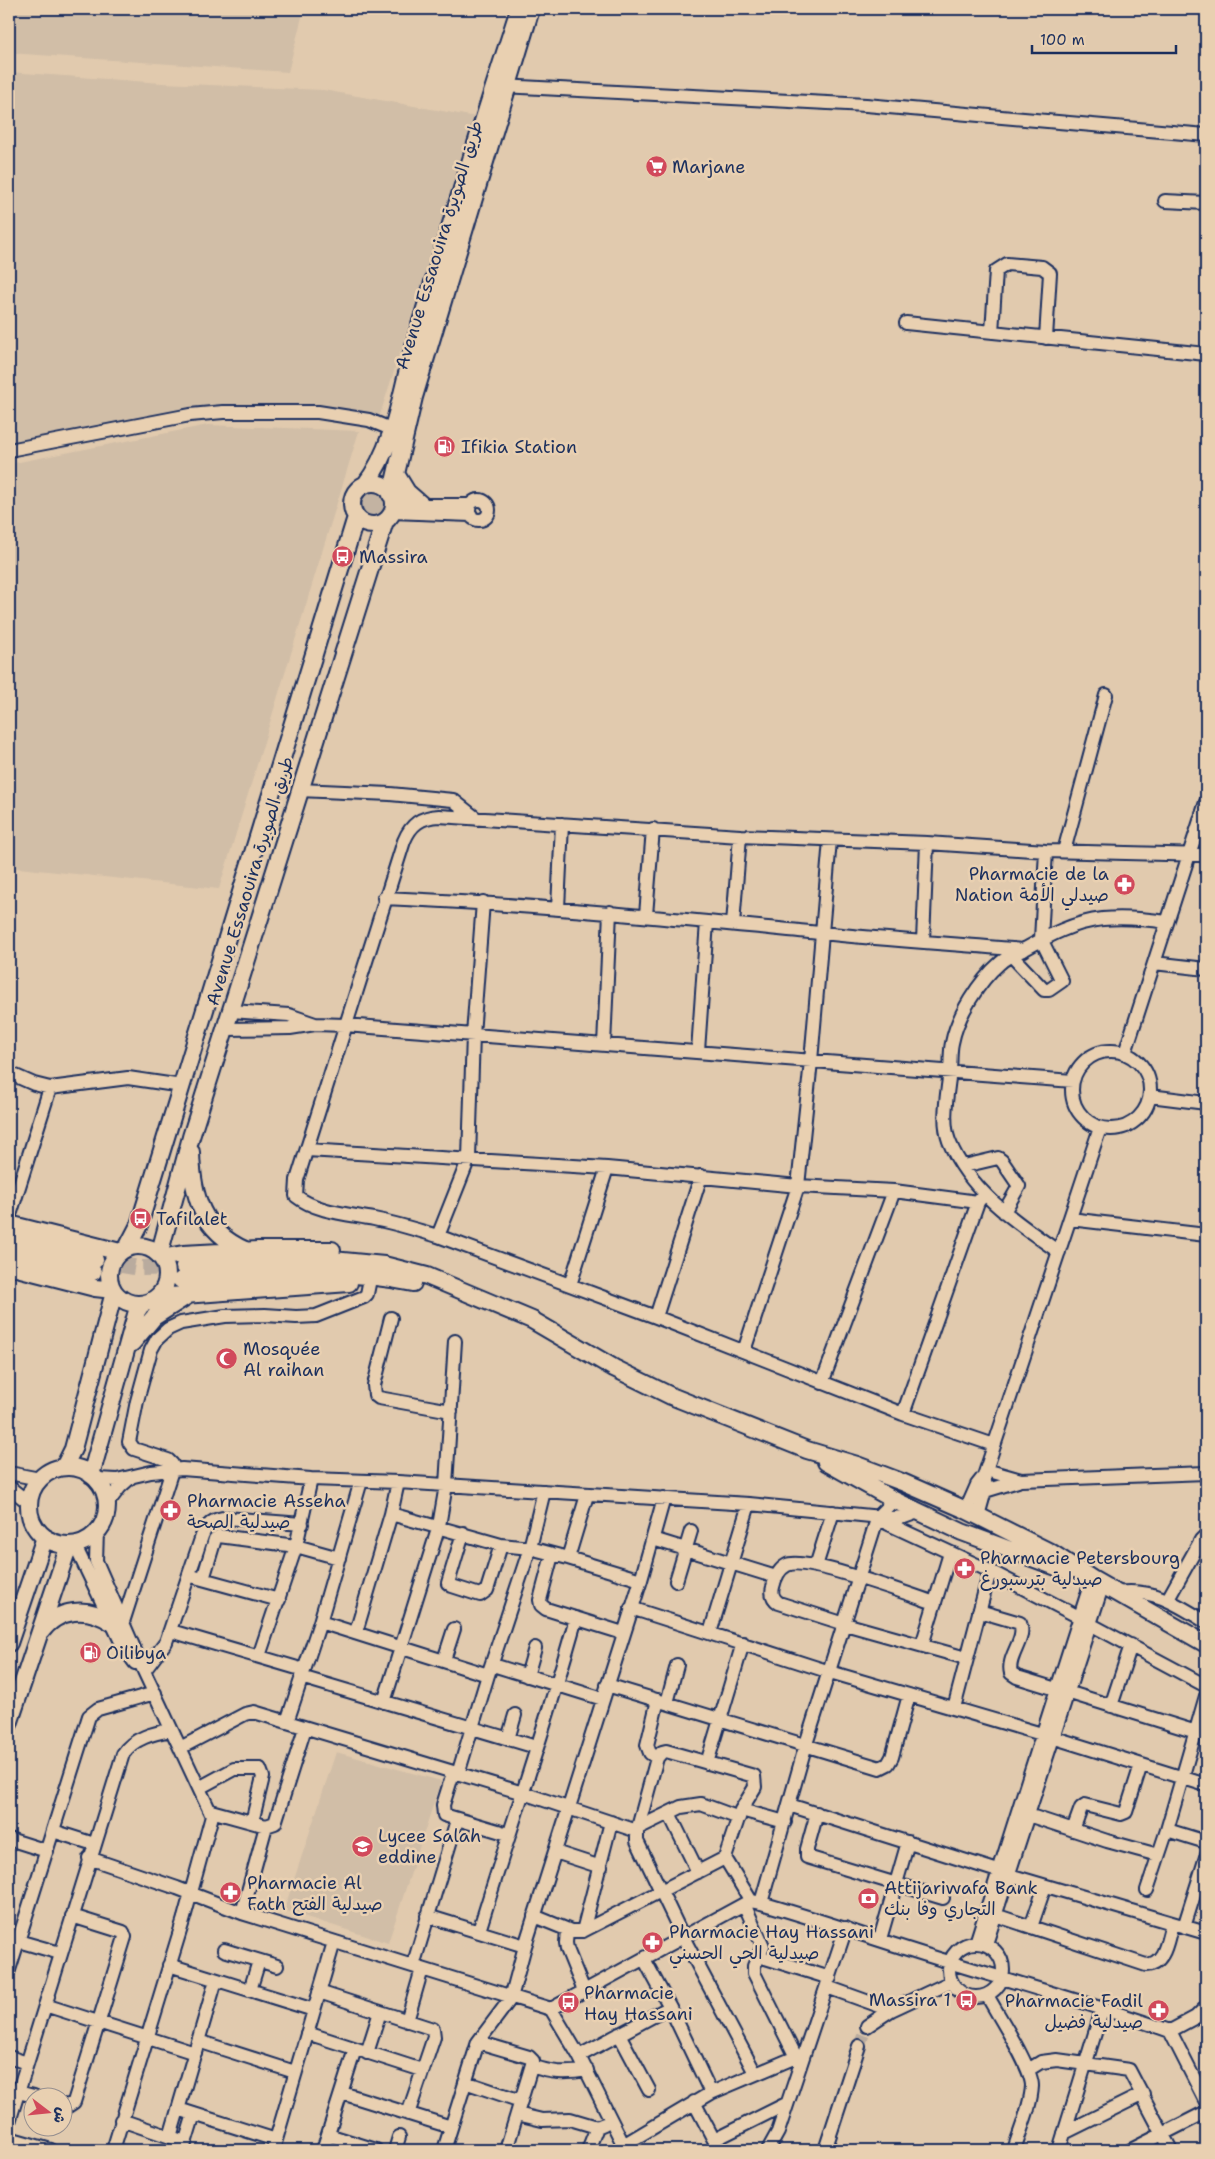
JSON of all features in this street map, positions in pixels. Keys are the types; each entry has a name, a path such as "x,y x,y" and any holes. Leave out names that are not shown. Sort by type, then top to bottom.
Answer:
{"main road":[{"name":"Avenue Essaouira طريق الصويرة","path":"160,1256 192,1137 225,1029 390,507 414,397 501,86 519,9"},
{"name":"Avenue Essaouira طريق الصويرة","path":"365,485 380,460 391,429 416,338 501,86 531,9"},
{"path":"396,474 407,492 422,505"},
{"path":"377,484 383,486 390,507 373,525 356,518 352,502 356,491 365,485 377,484"},
{"name":"Avenue Essaouira طريق الصويرة","path":"124,1250 139,1225 356,518"},
{"path":"192,1137 192,1174 200,1207 209,1223 222,1237 245,1250"},
{"path":"10,1218 124,1250 144,1247 160,1256 302,1248 342,1251 376,1256 389,1261 398,1274"},
{"path":"9,1238 94,1266 9,1251"},
{"path":"124,1250 110,1267 109,1279 114,1291 127,1302 142,1304"},
{"path":"157,1297 164,1287 167,1275 160,1256"},
{"path":"182,1273 333,1260 367,1262 398,1274 427,1276 532,1320 652,1387 807,1450 857,1465 902,1482 975,1515 1052,1553 1206,1644"},
{"path":"9,1266 114,1291"},
{"path":"94,1477 125,1353 137,1311 142,1304 157,1297 195,1293 326,1284 369,1284 398,1274"},
{"path":"64,1467 73,1449 114,1291"},
{"path":"125,1353 138,1334 154,1317 173,1304 195,1293"},
{"path":"807,1450 918,1512 970,1535 1098,1581"},
{"path":"64,1467 79,1468 94,1477 104,1491 107,1504 105,1518 97,1531 86,1540 70,1545 56,1543 45,1537 33,1522 29,1503 32,1492 40,1479 48,1472 64,1467"},
{"path":"894,1500 896,1489 902,1482"},
{"path":"970,1535 978,1528 975,1515"},
{"path":"9,1643 45,1537"},
{"path":"9,1724 70,1545"},
{"path":"40,1634 50,1621 73,1612 89,1612 117,1622"}],"street":[{"path":"501,86 866,105 1206,135"},
{"path":"1165,201 1206,204"},
{"path":"992,332 996,271 1007,264 1042,267 1050,273 1046,338"},
{"path":"906,323 1206,354"},
{"path":"9,450 190,416 223,412 318,412 369,420 391,429"},
{"path":"422,505 470,510 390,507 422,505"},
{"path":"1064,851 1106,695"},
{"path":"299,790 390,794 452,800 477,819"},
{"path":"1125,1053 1206,802"},
{"path":"994,1445 904,1414 656,1317 438,1236 406,1226 351,1216 303,1201 296,1196 296,1187 345,1025 384,898 404,841 408,830 417,822 433,817 653,829 740,836 927,842 1046,851 1206,855"},
{"path":"558,908 562,824"},
{"path":"646,915 653,829"},
{"path":"733,924 740,836"},
{"path":"744,1351 798,1186 830,840"},
{"path":"923,941 927,842"},
{"path":"1012,956 1044,990 1049,990 1061,982 1062,978 1041,939 1046,851"},
{"path":"384,898 483,902 610,912 822,933 1024,950"},
{"path":"438,1236 469,1158 473,1035 483,902"},
{"path":"604,1045 610,912"},
{"path":"904,1414 981,1198 949,1140 946,1103 952,1043 971,999 984,979 1001,962 1041,939 1082,923 1103,919 1145,919 1167,922"},
{"path":"698,1052 707,922"},
{"path":"1154,963 1206,969"},
{"path":"231,1011 290,1015 315,1024"},
{"path":"225,1029 290,1028 315,1024 345,1025 950,1070 1073,1081"},
{"path":"1106,1051 1125,1053 1140,1063 1145,1070 1150,1087 1147,1107 1132,1124 1111,1130 1100,1128 1085,1120 1076,1106 1072,1090 1073,1081 1077,1072 1089,1058 1106,1051"},
{"path":"9,1073 34,1084 50,1088 121,1078 182,1086"},
{"path":"10,1218 50,1088"},
{"path":"1150,1096 1206,1103"},
{"path":"975,1515 977,1485 985,1473 1100,1128"},
{"path":"307,1150 469,1158 607,1168 798,1186 981,1198 1004,1212 1059,1252"},
{"path":"964,1166 992,1158 998,1158 1002,1161 1019,1186 1004,1212"},
{"path":"570,1285 607,1168"},
{"path":"656,1317 701,1176"},
{"path":"822,1383 894,1191"},
{"path":"1070,1219 1206,1235"},
{"path":"117,1622 172,1469 170,1462 134,1449 129,1442 142,1378 151,1350 162,1333 181,1323 225,1316 316,1316 364,1297 367,1294 369,1284"},
{"path":"392,1318 374,1385 375,1395 379,1398 451,1411"},
{"path":"384,1702 438,1526 446,1485 455,1341"},
{"path":"94,1477 117,1480 172,1469 311,1479 398,1482 587,1495 664,1498 749,1504 878,1518 897,1518 918,1512"},
{"path":"9,1473 40,1479"},
{"path":"985,1473 1021,1480 1206,1473"},
{"path":"975,1515 986,1491 985,1473"},
{"path":"107,1504 120,1487 130,1478"},
{"path":"259,1656 296,1546 311,1479"},
{"path":"986,1491 1021,1480"},
{"path":"287,1722 320,1622 361,1481"},
{"path":"356,1632 391,1514 398,1482"},
{"path":"9,1487 29,1503"},
{"path":"508,1834 457,1820 444,1815 442,1810 472,1729 530,1548 544,1491"},
{"path":"568,1558 587,1495"},
{"path":"444,2150 478,2042 510,1998 534,1916 570,1809 641,1580 664,1498"},
{"path":"752,1903 785,1822 806,1744 878,1518 894,1500"},
{"path":"710,1633 749,1504"},
{"path":"816,1566 833,1512"},
{"path":"391,1514 501,1544 530,1548 568,1558 641,1580"},
{"path":"144,1671 163,1647 205,1530 215,1519 226,1518 302,1524"},
{"path":"878,1518 990,1571 1206,1686"},
{"path":"97,1531 96,1561 128,1654 144,1671 211,1811 212,1821 113,2150"},
{"path":"676,1581 690,1531"},
{"path":"463,1533 448,1583 480,1595 486,1590 501,1544"},
{"path":"1168,1599 1201,1540 1206,1535"},
{"path":"203,1579 215,1539 219,1536 296,1546 339,1558"},
{"path":"653,1539 776,1577"},
{"path":"70,1545 79,1554 117,1622"},
{"path":"922,1646 950,1553"},
{"path":"552,1555 540,1602 546,1609 623,1633"},
{"path":"935,1603 816,1566 790,1564 782,1568 776,1577 772,1592 776,1601 845,1624 966,1658"},
{"path":"954,1708 990,1571"},
{"path":"190,1575 279,1600"},
{"path":"981,1944 1046,1735 1098,1581"},
{"path":"1118,1593 1146,1592 1168,1599 1206,1622"},
{"path":"631,1608 830,1672 1046,1735 1206,1785"},
{"path":"979,1612 1020,1623 1021,1633 1010,1666 1011,1673 1017,1677 1201,1734"},
{"path":"479,1931 508,1834 557,1685 576,1618"},
{"path":"320,1622 444,1660 527,1676 603,1699"},
{"path":"444,1660 454,1629"},
{"path":"170,1631 259,1656 384,1702 536,1747"},
{"path":"707,1763 743,1643"},
{"path":"1111,1706 1131,1645"},
{"path":"527,1676 535,1648"},
{"path":"657,1758 650,1753 647,1745 677,1665"},
{"path":"608,1685 882,1768 892,1757 909,1695"},
{"path":"9,1970 88,1716 98,1709 154,1693"},
{"path":"1147,1890 1182,1777 1201,1734 1206,1696"},
{"path":"180,1748 249,1712 638,1829 681,1807 701,1804 740,1814 785,1822"},
{"path":"508,1739 515,1715"},
{"path":"211,1811 266,1826 272,1825 277,1820 305,1728"},
{"path":"9,2122 89,1858 125,1751 150,1734 171,1730"},
{"path":"981,1944 995,1915 1004,1872 1028,1815 1046,1735"},
{"path":"534,1916 567,1930 583,1931 661,1892 725,1858 740,1814 755,1787 754,1776 666,1751 662,1752 657,1758 638,1829 638,1844 661,1892 683,1937 755,2073"},
{"path":"1073,1830 1082,1808 1086,1804 1121,1814 1125,1813 1141,1765"},
{"path":"199,1788 234,1769 260,1769 263,1775 252,1822"},
{"path":"790,1805 1044,1886 1206,1933"},
{"path":"669,1813 698,1872"},
{"path":"817,1813 807,1849 807,1857 943,1898"},
{"path":"1028,1815 1158,1855"},
{"path":"407,2021 428,1916 457,1820"},
{"path":"583,1931 601,1867 611,1822"},
{"path":"242,1913 266,1826"},
{"path":"1167,1830 1206,1842"},
{"path":"53,1831 94,1844"},
{"path":"9,1838 46,1850"},
{"path":"880,1939 908,1842"},
{"path":"555,1852 601,1867"},
{"path":"995,1915 1146,1965 1156,1964 1178,1925 1206,1857"},
{"path":"89,1858 191,1893 242,1913 510,1998 551,2009 683,1937 752,1903 846,1928 950,1962 1103,2007 1170,2031 1206,2102"},
{"path":"725,1858 752,1903 762,1945 754,1966 754,1973 799,2056"},
{"path":"1031,1927 1044,1886"},
{"path":"72,1916 123,1932 125,1937 74,2102 72,2103"},
{"path":"428,1916 525,1946"},
{"path":"768,2150 778,2132 799,2056 829,1982 846,1928"},
{"path":"567,1930 567,1949 584,1991"},
{"path":"18,1941 60,1953"},
{"path":"178,2109 274,2145 334,1942"},
{"path":"981,1944 992,1948 1001,1958 1003,1965 1002,1977 994,1991 987,1995 970,1997 962,1994 951,1982 948,1971 956,1951 962,1946 981,1944"},
{"path":"224,1950 277,1966"},
{"path":"759,1956 829,1982 890,2010"},
{"path":"644,1959 670,2007 710,2094"},
{"path":"250,1990 259,1961"},
{"path":"169,1965 314,2010"},
{"path":"170,2137 216,1980"},
{"path":"867,2026 890,2010 951,1982"},
{"path":"319,1992 431,2027 435,2031 408,2114"},
{"path":"987,1995 1028,2070 1031,2080 1030,2097 1014,2150"},
{"path":"45,2005 147,2038 196,2047 295,2072"},
{"path":"1170,2031 1196,2017 1206,2006"},
{"path":"579,2056 670,2007"},
{"path":"1062,2144 1084,2065 1103,2007"},
{"path":"551,2009 579,2056 626,2147 694,2102 755,2073 799,2056"},
{"path":"323,2150 342,2093 380,2012"},
{"path":"307,2033 422,2070"},
{"path":"619,2034 649,2090"},
{"path":"478,2042 529,2057 533,2061 506,2150"},
{"path":"826,2150 859,2046"},
{"path":"9,2057 27,2063"},
{"path":"1028,2070 1040,2062 1047,2061 1129,2070 1172,2150"},
{"path":"532,2066 562,2074 586,2070"},
{"path":"465,2082 521,2100"},
{"path":"18,2092 22,2093"},
{"path":"342,2093 451,2128"},
{"path":"1062,2144 1143,2094"},
{"path":"694,2102 717,2145 786,2104"},
{"path":"1131,2150 1206,2112"},
{"path":"121,2120 170,2137 184,2146 194,2114"},
{"path":"517,2114 542,2120 570,2119 597,2127 613,2121"},
{"path":"588,2150 597,2127"},
{"path":"328,2135 376,2150"},
{"path":"395,2150 399,2137"},
{"path":"9,2138 51,2150"}],"shaded area":[{"path":"9,9 304,9 288,72 9,53"},
{"path":"9,72 162,83 323,90 476,117 377,424 354,417 207,414 9,450"},
{"path":"208,425 359,431 219,889 9,867 9,464"},
{"path":"376,490 386,494 390,504 386,514 376,518 366,514 362,504 366,494"},
{"name":"Lycee Salah eddine","path":"336,1752 441,1781 388,1943 284,1910"}],"tunnel":[{"path":"95,1260 139,1268 184,1267"},
{"path":"859,2046 867,2026"}],"place":[{"name":"Marjane","path":"656,167"},
{"name":"Ifikia Station","path":"445,447"},
{"name":"Massira","path":"343,557"},
{"name":"Pharmacie de la Nation صيدلي الأمة","path":"1125,884"},
{"name":"Tafilalet","path":"140,1219"},
{"name":"Mosquée Al raihan","path":"227,1359"},
{"name":"Pharmacie Asseha صيدلية الصحة","path":"171,1511"},
{"name":"Pharmacie Petersbourg صيدلية بترسبورغ","path":"964,1568"},
{"name":"Oilibya","path":"90,1653"},
{"name":"Lycee Salah eddine","path":"362,1846"},
{"name":"Pharmacie Al Fath صيدلية الفتح","path":"231,1893"},
{"name":"Attijariwafa Bank التجاري وفا بنك","path":"868,1898"},
{"name":"Pharmacie Hay Hassani صيدلية الحي الحسني","path":"653,1942"},
{"name":"Massira 1","path":"967,2000"},
{"name":"Pharmacie Hay Hassani","path":"568,2003"},
{"name":"Pharmacie Fadil صيدلية فضيل","path":"1159,2011"}]}
